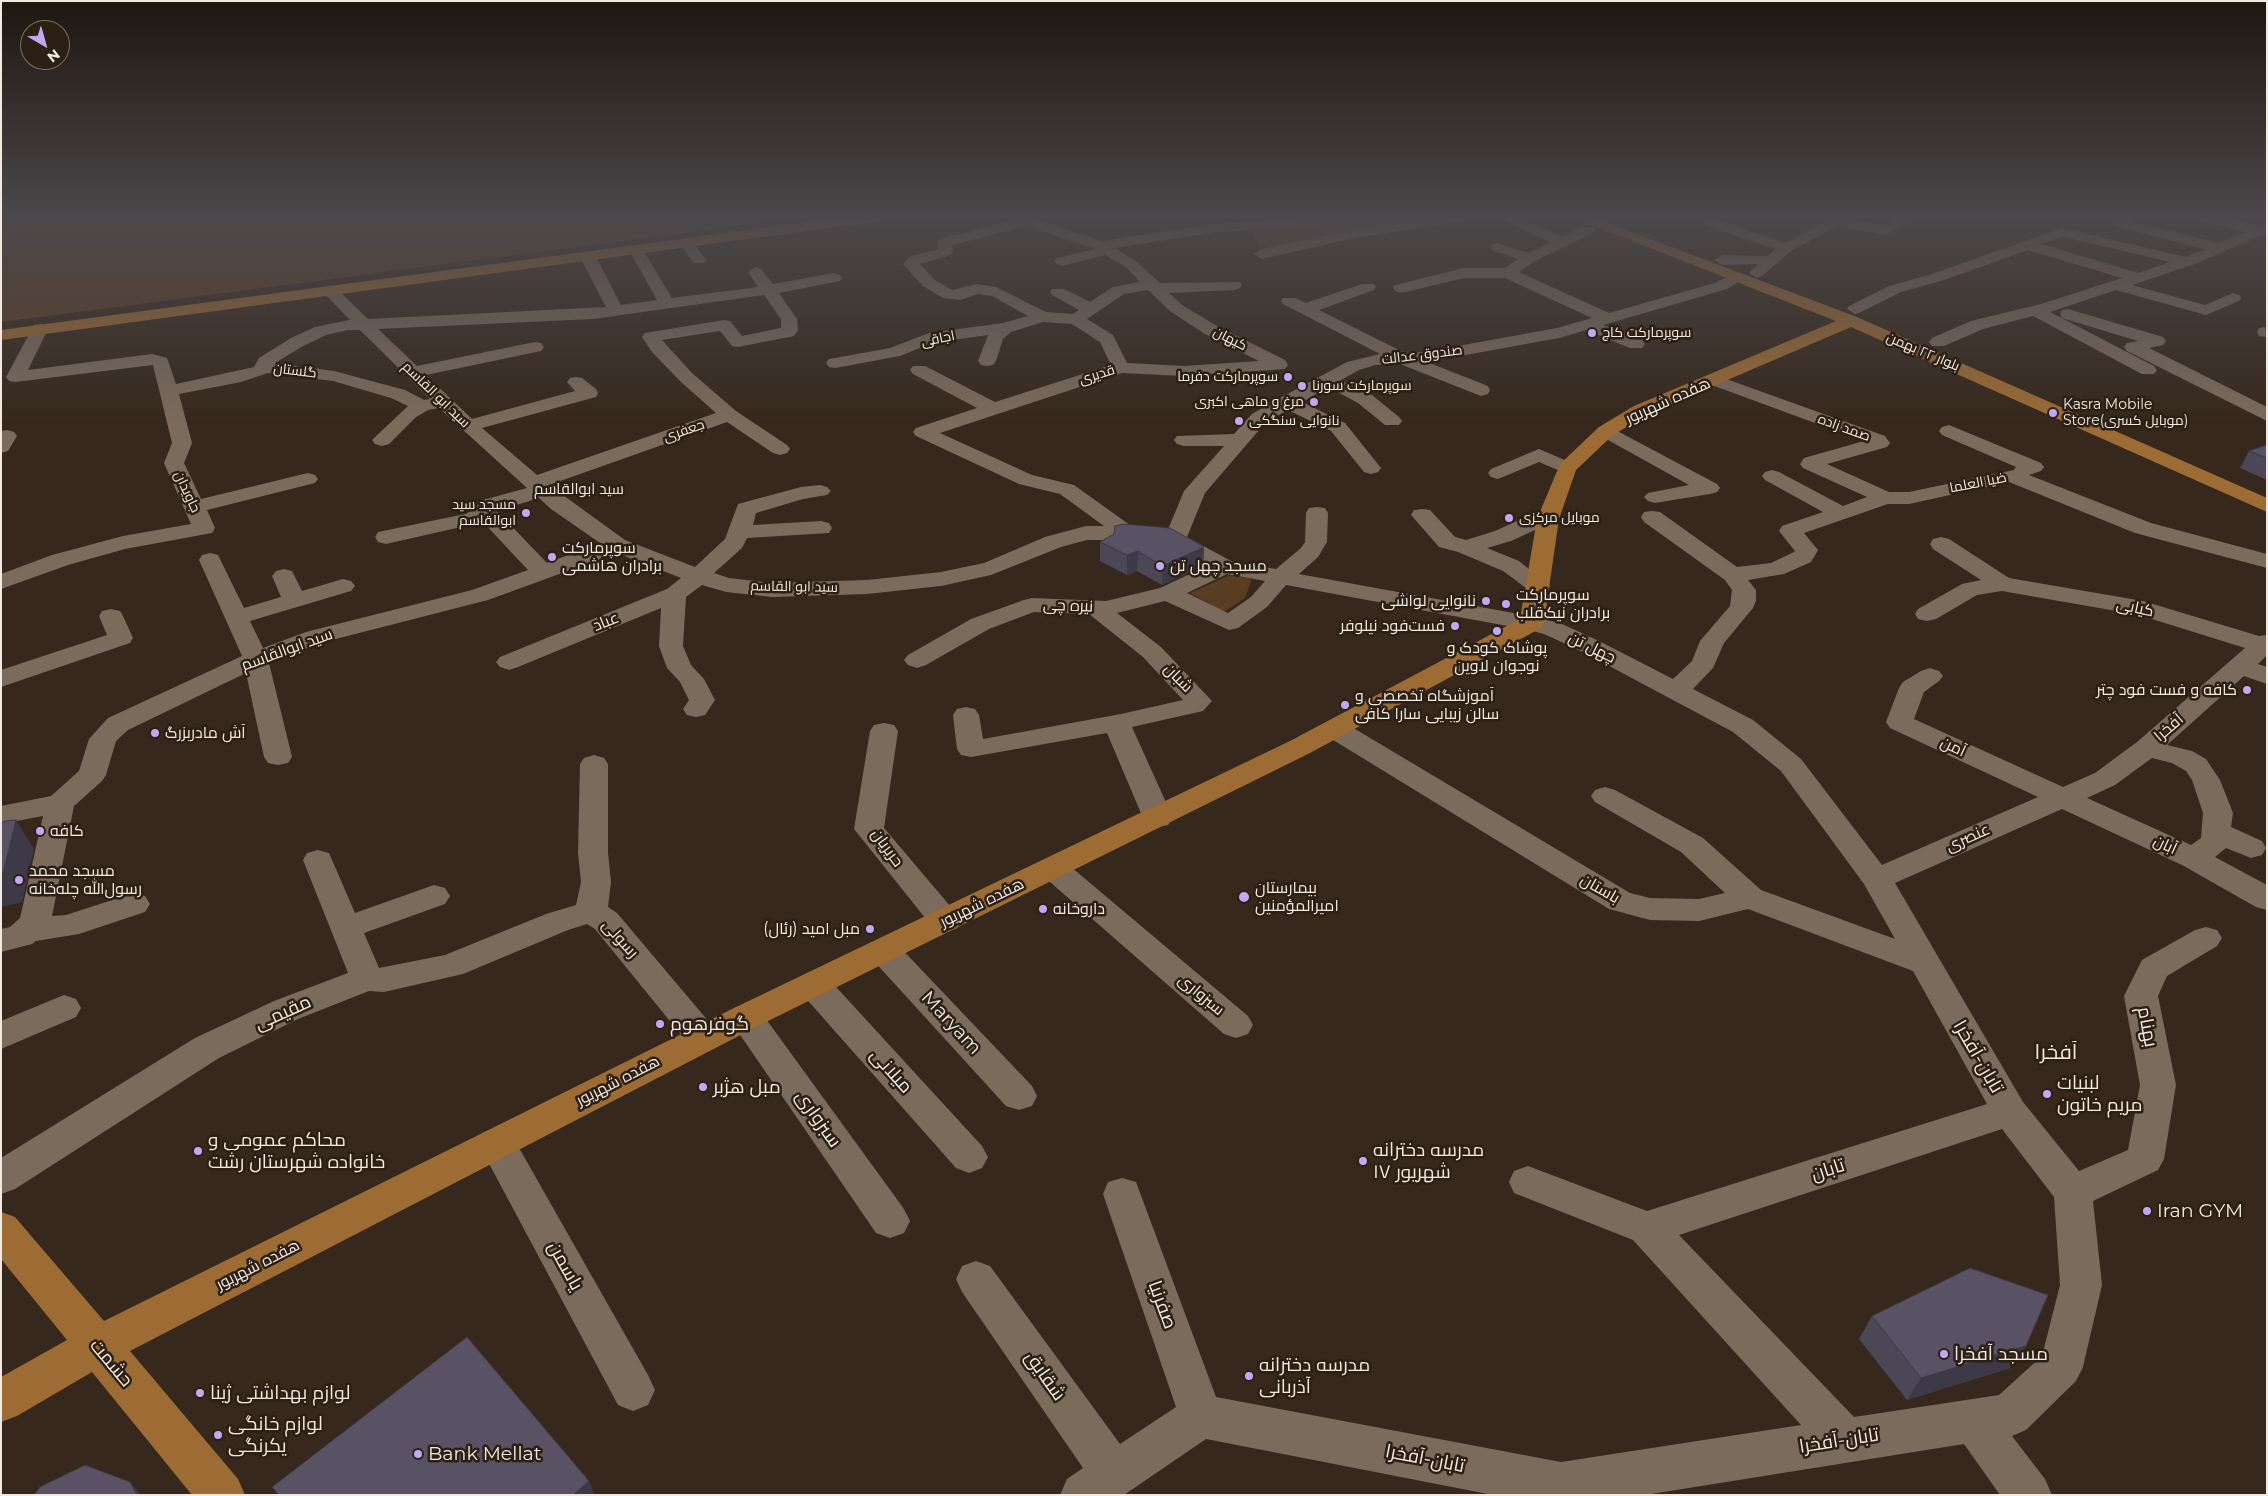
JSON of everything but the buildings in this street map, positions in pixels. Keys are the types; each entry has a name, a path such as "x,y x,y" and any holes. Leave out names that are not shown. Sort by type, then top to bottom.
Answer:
{"main road":[{"path":"1,335 353,285"},
{"path":"1,328 355,285"},
{"name":"بلوار ۲۲ بهمن","path":"1771,285 1853,315 1938,342 1975,357"},
{"name":"بلوار ۲۲ بهمن","path":"1853,315 2267,506"},
{"name":"هفده شهریور","path":"16,1393 98,1346 497,1142 703,1038 1158,818 1336,729 1532,623 1549,515 1567,468 1606,431 1641,410 1715,380 1853,315"},
{"path":"2092,410 2267,492"},
{"path":"2113,436 2138,431"},
{"name":"حشمت","path":"1,1229 222,1495"},
{"path":"16,1393 60,1361 68,1346 69,1329 64,1305"}],"street":[{"path":"603,285 616,311"},
{"path":"656,285 667,304"},
{"path":"651,336 724,325 738,342 788,332 790,330 789,320 765,285"},
{"path":"264,367 266,362 297,342 321,331 348,325 593,314 797,285"},
{"name":"اجاقی","path":"932,285 949,295 960,295 977,289 996,292 1042,317"},
{"path":"1121,368 1107,339 1076,319 1119,290 1154,285 1219,287 1234,285"},
{"name":"کیهان","path":"1154,285 1176,308 1211,330 1304,376 1365,399 1392,421"},
{"path":"1401,288 1414,285"},
{"path":"1532,285 1576,306 1609,319"},
{"name":"صندوق عدالت","path":"1174,539 1195,492 1259,418 1287,402 1304,376 1374,360 1398,357 1425,357 1483,347 1536,337 1609,319 1646,329 1724,285"},
{"path":"1853,315 1895,289 1910,285"},
{"path":"1938,342 1977,325 2040,309 2120,285"},
{"path":"2117,286 2206,310 2233,298"},
{"path":"1306,309 1368,287"},
{"name":"سید ابو القاسم","path":"329,288 413,372 433,404 468,426 538,486 617,545 726,585 772,590 866,587 941,579 991,568 1053,542 1086,533 1128,534 1174,539"},
{"path":"1058,292 1090,309"},
{"path":"1289,301 1398,357 1481,390"},
{"name":"جعفری","path":"486,512 487,506 729,416 686,377 658,348 640,308"},
{"path":"2040,309 2157,341 2133,347 2267,415"},
{"path":"2040,309 2158,376"},
{"name":"اجاقی","path":"834,363 894,352 929,338 1005,328 1042,317 1076,319"},
{"path":"1587,325 1646,329"},
{"path":"1515,326 1536,337"},
{"path":"987,361 995,337 1005,328"},
{"name":"جاویدان","path":"1,582 60,560 123,543 204,528 174,463 182,443 161,362 152,359 10,385 18,355 40,330"},
{"path":"1462,332 1483,347"},
{"path":"413,372 535,347"},
{"name":"گلستان","path":"167,391 242,377 260,371 264,367 334,376 433,404"},
{"name":"قدیری","path":"1128,534 1067,489 1026,480 923,432 992,408 1121,368 1304,376"},
{"path":"919,370 942,384 992,408"},
{"name":"صمد زاده","path":"1715,380 1878,440 1880,443 1811,462 1810,464 1886,498"},
{"path":"468,426 588,393 576,382"},
{"path":"1463,397 1499,384"},
{"path":"1287,402 1338,427 1371,468"},
{"path":"382,440 409,413 433,404"},
{"path":"729,416 780,449"},
{"path":"2267,424 2261,430 2267,433"},
{"path":"1949,430 2034,467 2011,475"},
{"path":"1606,431 1710,488 1654,507 1733,575 1744,590 1744,601 1712,641 1704,663 1690,679 1675,690"},
{"path":"1,437 7,436 1,446"},
{"path":"1184,440 1240,440"},
{"path":"1498,473 1539,455 1567,468"},
{"name":"ضیا العلما","path":"1733,575 1776,569 1803,557 1807,550 1790,530 1886,498 1909,498 2011,475 2143,528 2267,561"},
{"path":"1772,476 1840,513"},
{"path":"194,507 308,479"},
{"path":"820,492 801,493 746,508 740,532 821,528"},
{"path":"386,537 472,519 486,512 543,572"},
{"path":"1168,593 1229,623 1259,602 1281,577 1310,552 1318,530 1317,513"},
{"path":"1422,515 1446,542 1466,547 1511,566 1538,586"},
{"path":"1466,547 1503,536 1549,515"},
{"name":"عباد","path":"509,662 675,594 700,576 716,558 734,543 740,532"},
{"name":"چهل تن","path":"1174,539 1224,567 1532,623 1553,629 1743,726 1791,765 1877,879"},
{"name":"کیابی","path":"1941,544 2002,584"},
{"name":"سید ابوالقاسم","path":"1,815 60,803 92,775 103,739 118,724 256,659 315,637 480,594 617,545"},
{"path":"210,560 256,659 278,757"},
{"name":"نیره چی","path":"917,660 980,624 1032,605 1094,606 1106,608 1168,593 1224,567"},
{"path":"284,576 294,601"},
{"name":"کیابی","path":"1927,614 1970,589 2002,584 2143,608 2265,644"},
{"path":"238,617 342,586"},
{"path":"675,594 671,625 671,646 680,668 691,680 702,700 696,709"},
{"name":"شبان","path":"966,715 971,748 1121,722 1194,705 1199,702 1152,652 1094,606"},
{"path":"1,679 122,638 111,616"},
{"name":"آفخرا","path":"2060,797 2106,779 2147,748 2265,644"},
{"path":"2241,666 2267,676"},
{"name":"آمن","path":"1930,676 1912,688 1899,722 2060,797"},
{"path":"1121,722 1118,726 1120,732 1158,818"},
{"name":"باستان","path":"1336,729 1620,901 1650,909 1699,910 1750,898"},
{"name":"حریریان","path":"884,731 870,829 945,921"},
{"path":"2147,748 2193,757 2206,780 2218,813 2215,842 2193,858"},
{"name":"رسولی","path":"594,764 592,852 596,882 591,912 606,921 703,1038"},
{"path":"1605,796 1692,845 1750,898 1923,962"},
{"name":"آبان","path":"2060,797 2193,858 2267,899"},
{"name":"عنصری","path":"1877,879 2060,797"},
{"path":"16,936 35,922 60,803"},
{"path":"2216,832 2251,848"},
{"path":"318,860 367,979"},
{"name":"سبزواری","path":"1053,868 1236,1025"},
{"name":"تابان-آفخرا","path":"1202,1416 1561,1485 2010,1414 2060,1367 2080,1285 2073,1192 2010,1112 1877,879"},
{"path":"346,928 434,896"},
{"path":"16,936 68,926 134,904"},
{"name":"مقیمی","path":"1,1178 207,1048 286,1010 367,979 384,980 451,966 557,922 591,912"},
{"name":"بهنام","path":"2073,1192 2145,1160 2158,1084 2141,996 2154,968 2206,938"},
{"name":"Maryam","path":"884,951 1019,1096"},
{"name":"میلانی","path":"814,985 969,1157"},
{"path":"1,1036 64,1008"},
{"name":"سبزواری","path":"746,1017 890,1221"},
{"name":"تابان","path":"1647,1228 2010,1112"},
{"name":"یاسمن","path":"497,1142 633,1390"},
{"path":"1528,1182 1647,1228 1845,1440"},
{"name":"صفرنیا","path":"1122,1194 1202,1416"},
{"name":"شقایق","path":"976,1279 1098,1484"},
{"path":"1098,1484 1202,1416"},
{"path":"1973,1420 2029,1495"}],"shaded area":[{"path":"1,285 287,285 1,322"},
{"path":"1230,575 1252,579 1245,598 1224,612 1190,593"}],"place":[{"name":"سوپرمارکت کاج","path":"1592,333"},
{"name":"سوپرمارکت دفرما","path":"1288,377"},
{"name":"سوپرمارکت سورنا","path":"1302,386"},
{"name":"مرغ و ماهی اکبری","path":"1314,402"},
{"name":"Kasra Mobile Store(موبایل کسری)","path":"2053,413"},
{"name":"نانوایی سنگکی","path":"1239,421"},
{"name":"مسجد سید ابوالقاسم","path":"526,513"},
{"name":"موبایل مرکزی","path":"1509,518"},
{"name":"سوپرمارکت برادران هاشمی","path":"552,557"},
{"name":"مسجد چهل تن","path":"1160,566"},
{"name":"نانوایی لواشی","path":"1486,601"},
{"name":"سوپرمارکت برادران نیک‌قلب","path":"1506,604"},
{"name":"فست‌فود نیلوفر","path":"1455,626"},
{"name":"پوشاک کودک و نوجوان لاوین","path":"1497,631"},
{"name":"کافه و فست فود چتر","path":"2247,690"},
{"name":"آموزشگاه تخصصی و سالن زیبایی سارا کافی","path":"1345,705"},
{"name":"آش مادربزرگ","path":"155,733"},
{"name":"کافه","path":"40,831"},
{"name":"مسجد محمد رسول‌‌الله چله‌خانه","path":"19,880"},
{"name":"بیمارستان امیرالمؤمنین","path":"1244,897"},
{"name":"داروخانه","path":"1043,909"},
{"name":"مبل امید (رئال)","path":"870,929"},
{"name":"گوفرهوم","path":"660,1024"},
{"name":"مبل هژبر","path":"703,1087"},
{"name":"لبنیات مریم خاتون","path":"2047,1094"},
{"name":"محاکم عمومی و خانواده شهرستان رشت","path":"198,1151"},
{"name":"مدرسه دخترانه ۱۷ شهریور","path":"1363,1161"},
{"name":"Iran GYM","path":"2147,1211"},
{"name":"مسجد آفخرا","path":"1944,1354"},
{"name":"مدرسه دخترانه آذربانی","path":"1249,1376"},
{"name":"لوازم بهداشتی ژینا","path":"200,1393"},
{"name":"لوازم خانگی یکرنگی","path":"218,1435"},
{"name":"Bank Mellat","path":"418,1454"}],"district":[{"name":"سید ابوالقاسم","path":"579,490"},
{"name":"آفخرا","path":"2056,1053"}]}
